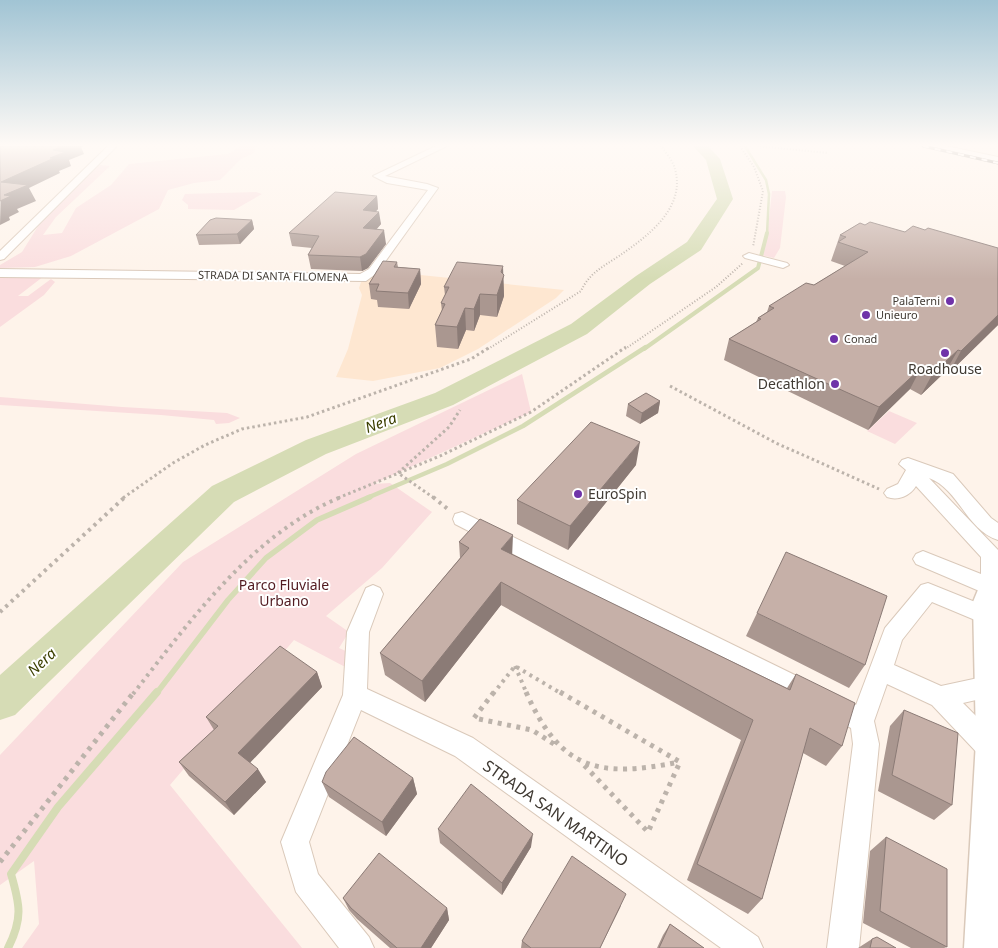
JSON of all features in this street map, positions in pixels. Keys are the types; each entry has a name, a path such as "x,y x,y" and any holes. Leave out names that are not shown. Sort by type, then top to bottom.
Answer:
{"main road":[{"path":"984,948 992,750 994,605"}],"street":[{"path":"0,257 68,190"},
{"name":"STRADA DI SANTA FILOMENA","path":"0,272 362,278 373,271 432,190"},
{"path":"749,256 783,265"},
{"path":"893,493 902,492 908,487 911,468"},
{"path":"911,468 947,478 984,523 998,533"},
{"path":"911,468 991,554 994,605"},
{"path":"462,519 862,721"},
{"path":"922,559 943,568 994,605"},
{"path":"843,948 866,744 862,721 893,635 928,591 943,568"},
{"path":"928,591 994,605"},
{"path":"358,948 306,882 295,842 355,695 358,632 373,594"},
{"path":"880,670 940,697 992,750"},
{"path":"940,697 992,686"},
{"name":"STRADA SAN MARTINO","path":"355,695 464,747 748,948"}],"path":[{"path":"0,612 128,494 173,463 205,445 242,429 307,417 454,367 518,332 581,291 586,280 592,274 658,227 673,205 675,190"},
{"path":"0,862 148,674 220,588 260,547 292,523 328,504 440,456 539,407 716,287 749,256 755,242 763,190"},
{"path":"670,386 776,443 886,492 893,493"},
{"path":"398,474 449,427 460,410"},
{"path":"398,474 462,519"},
{"path":"515,666 539,720 557,746"},
{"path":"515,666 474,718 532,730 557,746 581,762 648,832 680,762"},
{"path":"515,666 680,762"},
{"path":"581,762 621,770 652,768 680,762"}],"shaded area":[{"path":"382,271 564,290 556,298 478,349 440,368 373,381 336,377 348,349 362,295 359,288 361,282"}],"green space":[{"path":"71,190 84,190 56,217 43,235 62,233 76,208 103,190 168,190 159,209 71,256 35,267 0,268 0,265 22,252 40,223"},
{"path":"772,191 785,191 786,197 780,248 774,258 761,255 768,228"},
{"path":"256,192 262,194 234,210 188,209 188,205 182,200 185,194"},
{"path":"0,275 44,276 18,296 28,296 51,279 55,282 44,295 0,327"},
{"name":"Parco Fluviale Urbano","path":"522,374 531,412 373,484 390,483 432,512 382,568 326,616 349,632 339,648 368,661 368,679 294,640 170,785 302,948 22,948 39,924 34,861 0,885 0,755 183,562 356,454"},
{"path":"0,397 227,413 240,418 229,423 216,424 214,420 161,415 0,405"},
{"path":"889,411 917,423 895,444 867,431"}],"building":[{"path":"0,190 15,190 4,195 11,196 0,201"},
{"path":"335,192 377,196 363,210 379,212 363,228 384,230 366,254 360,257 308,255 319,236 289,233"},
{"path":"216,218 252,220 237,234 196,235 210,220"},
{"path":"870,222 905,232 913,226 925,230 928,228 998,248 998,315 961,351 958,350 933,373 921,368 879,407 729,339 761,319 758,318 774,308 769,306 806,283 814,285 868,252 838,242 846,237 840,235 860,223 865,225"},
{"path":"383,261 397,262 394,267 420,269 408,293 376,291 379,284 369,284"},
{"path":"457,262 503,266 501,272 504,275 497,295 480,294 474,309 465,308 457,327 435,325 445,304 441,303 449,287 444,287"},
{"path":"646,393 660,401 642,413 628,404"},
{"path":"591,422 640,442 570,526 517,500"},
{"path":"480,519 513,535 501,549 790,690 796,674 855,703 842,746 810,728 762,899 697,864 753,720 501,582 422,681 380,653 469,548 459,542"},
{"path":"786,552 887,596 865,665 757,613"},
{"path":"280,646 317,672 238,753 258,769 225,802 179,762 218,726 206,717"},
{"path":"904,710 958,733 952,805 892,775"},
{"path":"354,737 413,778 382,822 322,782 326,772"},
{"path":"471,784 533,834 502,883 438,829"},
{"path":"886,837 947,869 947,947 880,911"},
{"path":"379,853 447,908 421,948 397,948 351,908 343,898"},
{"path":"572,856 626,894 600,948 531,948 522,941"},
{"path":"670,924 704,948 659,948"},
{"path":"877,937 896,948 870,948 872,939"}],"waterway":[{"name":"Nera","path":"0,701 223,494 316,447 444,399 579,329 643,280 694,246 725,199 722,190"},
{"path":"767,234 768,190"},
{"path":"644,349 758,268 767,233"},
{"path":"367,498 447,464 523,426 646,347"},
{"path":"156,694 228,600 266,558 317,520 370,497"},
{"path":"8,948 18,920 18,903 11,874 58,807 157,692"}],"place":[{"name":"PalaTerni","path":"950,301"},
{"name":"Unieuro","path":"866,315"},
{"name":"Conad","path":"834,339"},
{"name":"Roadhouse","path":"945,353"},
{"name":"Decathlon","path":"835,384"},
{"name":"EuroSpin","path":"578,494"}]}
